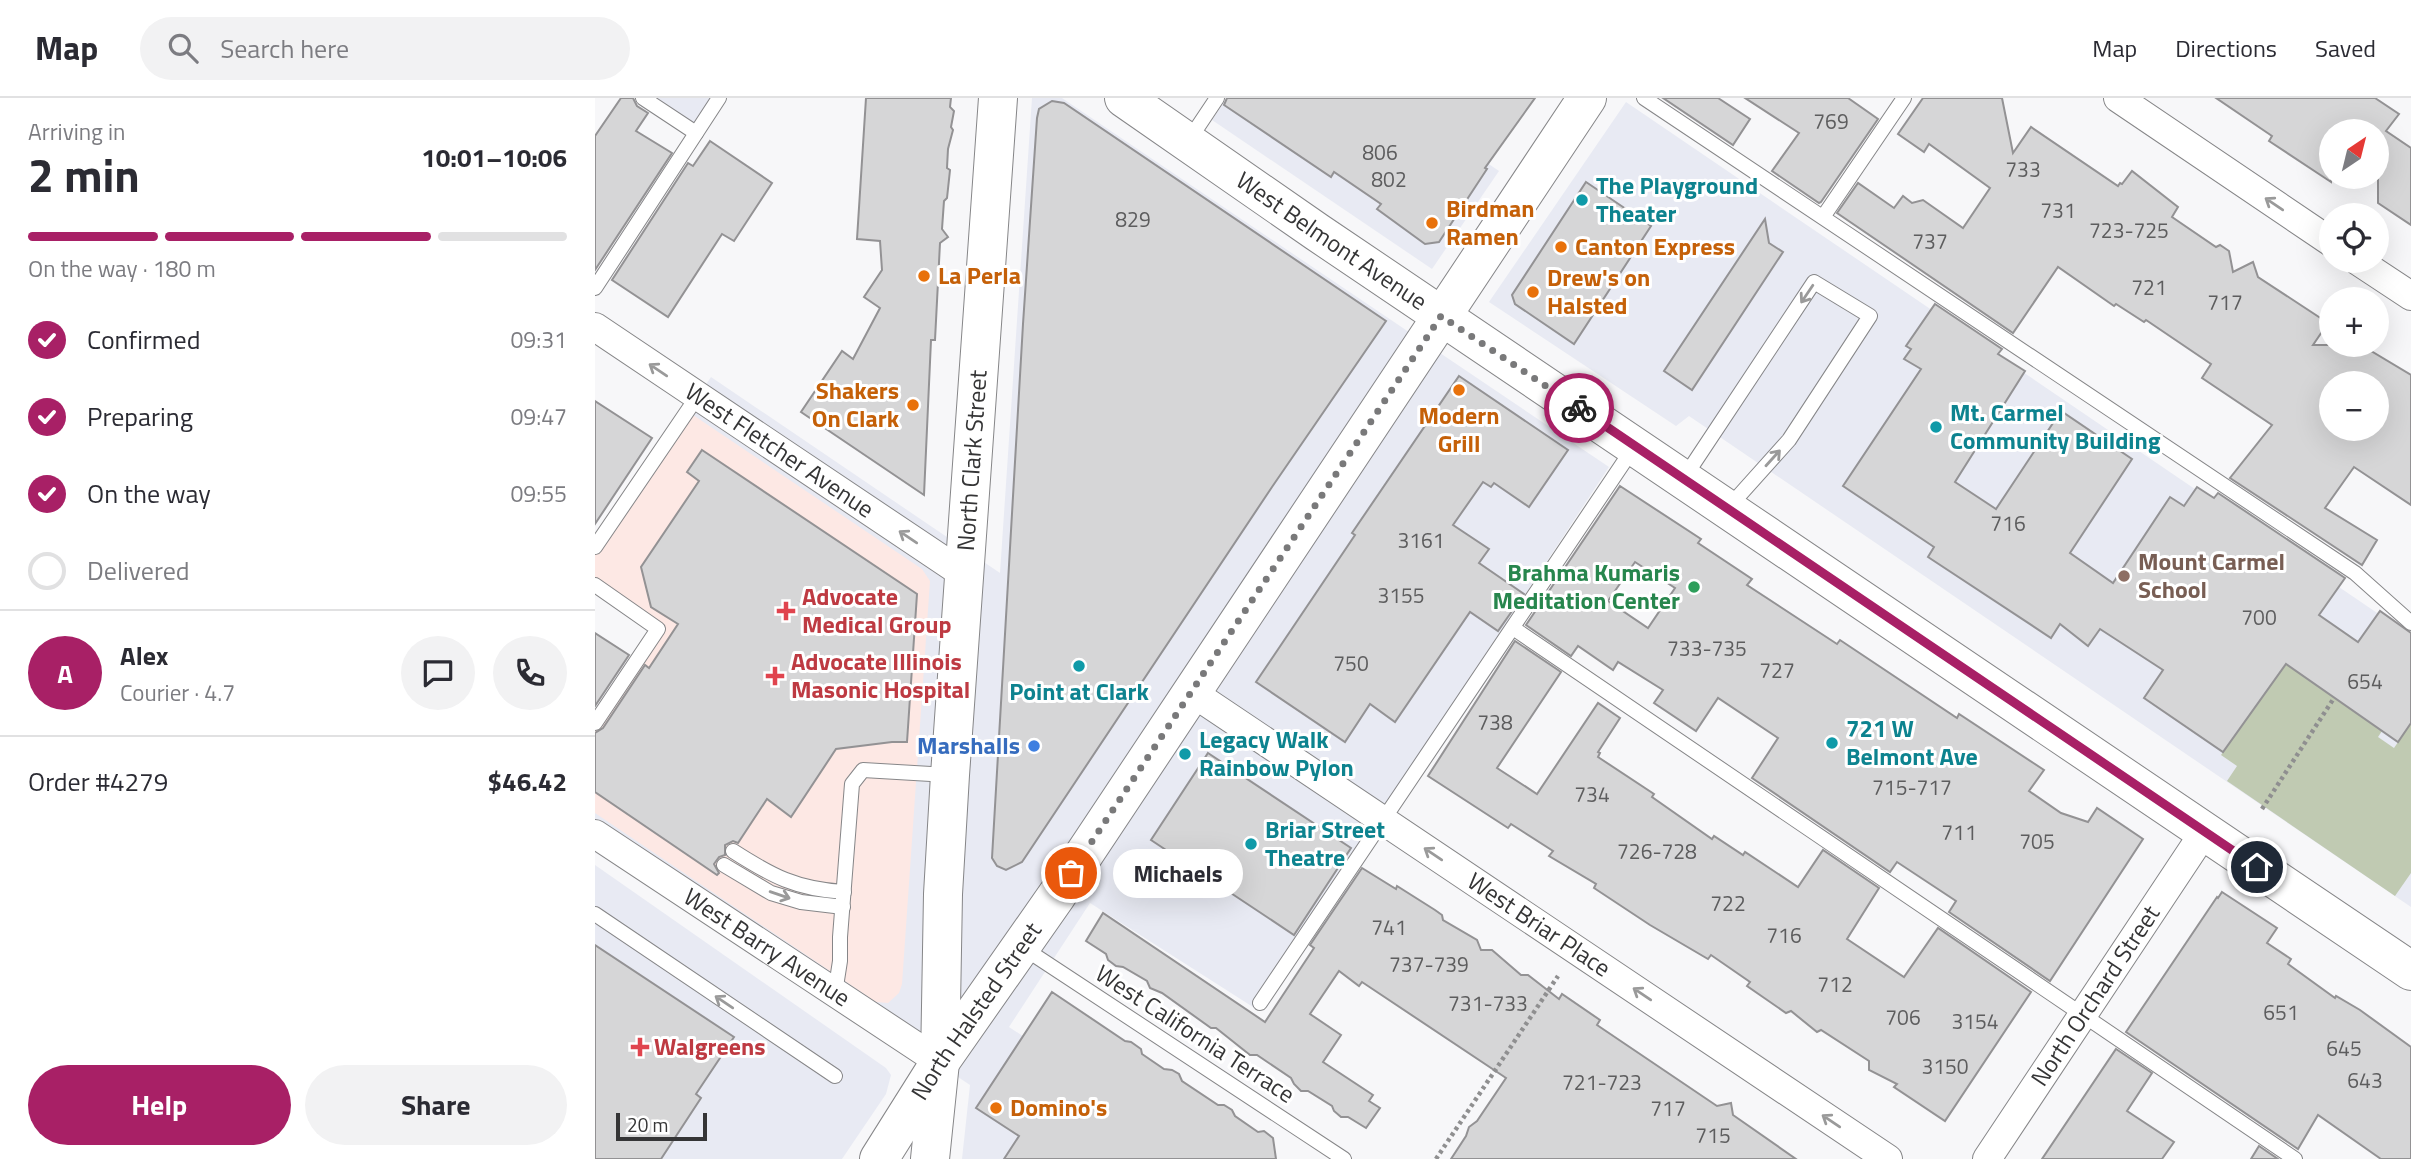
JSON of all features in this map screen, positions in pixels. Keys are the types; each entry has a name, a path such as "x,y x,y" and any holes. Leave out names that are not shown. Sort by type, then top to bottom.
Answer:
{"main road":[{"name":"North Clark Street","path":"930,1159 940,1062 943,894 950,775 998,98"},
{"name":"West Belmont Avenue","path":"1124,98 1441,316 2411,971"},
{"name":"North Halsted Street","path":"879,1159 940,1062 1021,946 1587,98"}],"street":[{"path":"2118,98 2319,234"},
{"path":"2376,273 2411,296"},
{"name":"West Fletcher Avenue","path":"595,327 965,575"},
{"name":"West Briar Place","path":"1190,691 1888,1159"},
{"name":"North Orchard Street","path":"1987,1159 2205,831"},
{"name":"West Barry Avenue","path":"595,834 940,1062"}],"lane":[{"path":"643,98 696,133"},
{"path":"595,288 719,98"},
{"path":"1188,142 1217,98"},
{"path":"1644,98 2355,573 2411,623"},
{"path":"1823,217 1904,98"},
{"path":"1683,479 1814,282 1870,316 1789,440 1728,509"},
{"path":"595,548 697,397"},
{"path":"1260,1003 1635,446"},
{"path":"595,585 658,629 595,723"},
{"path":"1513,628 2295,1159"},
{"path":"835,993 840,961 852,784 863,770 950,775"},
{"path":"733,851 782,880 812,890 843,892"},
{"path":"724,865 771,893 801,902 842,907"},
{"path":"595,914 835,1076"},
{"name":"West California Terrace","path":"1021,946 1344,1159"}],"path":[{"path":"2262,810 2334,698"},
{"path":"1436,1159 1558,976"}],"shaded area":[{"path":"643,98 719,98 696,133"},
{"path":"1032,98 1062,98 1609,467 1253,1007 1090,903 1009,1027 1082,1075 1233,1159 962,1159 970,1085 595,835 595,723 658,629 595,548 711,377 1000,573"},
{"path":"1227,98 1392,98 1499,171 1432,269 1212,120"},
{"name":"Mount Carmel School","path":"1626,102 2411,636 2411,907 1689,416 1676,426 1489,302"},
{"name":"Advocate Illinois Masonic Hospital","path":"687,411 922,569 930,581 902,984 899,993 888,1003 876,1002 595,813 595,723 658,629 595,585 595,547"},
{"path":"595,865 886,1068 891,1075 886,1094 842,1159 595,1159"}],"green space":[{"path":"2300,644 2330,665 2317,686 2382,731 2378,737 2394,748 2411,723 2411,873 2395,896 2227,781 2237,766 2221,755"}],"building":[{"path":"621,98 633,98 637,106 648,113 636,131 672,153 595,270 595,136"},
{"path":"866,98 951,98 950,107 954,111 948,149 947,168 950,170 942,229 948,237 940,243 935,340 931,340 924,495 801,412 842,351 853,359 880,308 864,297 882,270 880,241 857,239"},
{"path":"1227,98 1535,98 1485,168 1487,169 1439,242 1425,244 1377,209 1381,204 1334,172 1331,177 1224,105"},
{"path":"1663,98 1718,98 1750,119 1733,145"},
{"path":"1745,98 1848,98 1878,119 1819,203 1772,171 1799,133"},
{"path":"1923,98 2002,98 2013,153 2031,127 2118,186 2132,171 2178,207 2172,217 2216,247 2220,245 2229,251 2233,272 2253,262 2258,277 2319,317 2319,336 2313,345 2319,345 2319,357 2381,357 2411,375 2411,505 2354,467 2325,508 2377,540 2362,565 2230,478 2272,425 2202,378 2211,364 2146,320 2144,322 2116,304 2114,306 2058,267 2013,333 1837,213 1858,183 1894,208 1903,196 1912,203 1923,200 1963,228 1990,188 1929,144 1924,152 1898,134"},
{"path":"2216,98 2375,98 2399,114 2389,127 2389,119 2319,119 2319,174 2269,141 2272,136"},
{"path":"1052,101 1064,103 1386,321 1022,862 1006,870 997,866 992,858 1023,324 1037,118 1039,109"},
{"path":"2389,133 2411,148 2411,225 2389,210 2389,203 2378,203 2378,189 2389,189"},
{"path":"710,141 772,183 734,241 722,234 668,317 612,280 688,163 693,166"},
{"path":"1586,182 1651,226 1574,344 1515,304 1512,295"},
{"path":"1765,219 1769,243 1783,252 1692,390 1664,371"},
{"path":"1935,304 2002,349 1998,354 2025,371 1955,482 1996,509 2061,411 2132,459 2070,553 2113,583 2170,497 2184,506 2197,487 2214,498 2218,493 2345,578 2319,615 2358,642 2380,611 2411,633 2411,723 2398,742 2286,664 2223,752 2144,698 2163,670 2100,629 2088,646 2060,624 2051,638 1928,557 1934,547 1843,486 1921,369 1904,359 1911,349 1906,346"},
{"path":"1459,376 1568,450 1529,507 1494,483 1491,487 1483,482 1453,525 1489,549 1479,563 1524,594 1498,631 1470,612 1395,722 1370,704 1345,742 1256,682 1355,535 1352,533"},
{"path":"595,401 652,438 595,524"},
{"path":"702,450 917,594 907,742 836,749 791,817 767,799 738,843 733,841 725,845 725,855 719,857 714,864 719,873 717,875 595,792 595,733 603,728 645,665 649,668 678,624 651,607 641,567 699,481 687,472"},
{"path":"1620,486 1701,539 1698,543 1752,579 1747,585 1837,644 1840,640 1957,718 1959,714 2044,770 2029,791 2061,813 2088,822 2097,808 2143,839 2050,981 1949,912 1956,901 1897,862 1890,872 1752,778 1778,738 1718,698 1696,731 1654,703 1663,690 1618,662 1613,670 1578,646 1571,656 1526,625","holes":["1635,562 1675,588 1648,628 1608,601"]},
{"path":"595,633 629,655 595,706"},
{"path":"1515,641 1561,672 1497,768 1537,794 1598,703 1620,718 1598,752 1598,757 1654,794 1652,797 1712,839 1714,836 1743,855 1745,852 1798,887 1823,850 1879,888 1847,939 1904,977 1938,928 2031,992 1945,1121 1894,1087 1897,1084 1869,1070 1869,1061 1821,1030 1817,1032 1791,1011 1786,1013 1747,986 1750,982 1711,955 1708,959 1650,925 1594,888 1596,884 1549,856 1553,851 1511,824 1508,828 1428,776"},
{"name":"Briar Street Theatre","path":"1208,753 1351,848 1294,935 1151,840"},
{"path":"1362,868 1435,910 1442,915 1443,920 1477,940 1481,950 1492,950 1521,975 1528,975 1559,999 1562,994 1600,1020 1597,1025 1717,1106 1731,1103 1733,1115 1796,1159 1451,1159 1469,1127 1477,1121 1506,1078 1362,982 1359,986 1339,971 1310,1014 1341,1035 1323,1062 1373,1095 1369,1101 1380,1108 1366,1128 1348,1117 1341,1117 1332,1106 1308,1091 1301,1091 1291,1078 1257,1055 1250,1055 1216,1028 1211,1028 1162,993 1150,988 1147,981 1123,967 1116,966 1108,960 1106,954 1086,941 1103,913 1265,1022 1314,948 1310,945"},
{"path":"2222,892 2277,928 2267,943 2291,959 2288,964 2335,998 2336,996 2360,1010 2411,1047 2411,1159 2381,1159 2318,1115 2298,1149 2126,1032"},
{"path":"595,945 734,1037 696,1094 701,1098 661,1159 595,1159"},
{"path":"1052,992 1125,1041 1131,1042 1141,1049 1142,1054 1164,1069 1179,1074 1182,1081 1218,1105 1232,1110 1235,1116 1258,1132 1264,1131 1273,1138 1276,1159 1004,1159 1019,1136 976,1108"},
{"path":"2116,1049 2152,1073 2127,1111 2174,1142 2162,1159 2042,1159"},
{"path":"2259,1146 2278,1159 2251,1159"}],"way so far":[{"path":"1071,873 1441,316 1579,408"}],"place":[{"name":"The Playground Theater","path":"1582,200"},
{"name":"Birdman Ramen","path":"1432,223"},
{"name":"Canton Express","path":"1561,247"},
{"name":"La Perla","path":"924,276"},
{"name":"Drew's on Halsted","path":"1533,292"},
{"name":"Modern Grill","path":"1459,390"},
{"name":"Shakers On Clark","path":"913,405"},
{"name":"Mt. Carmel Community Building","path":"1936,427"},
{"name":"Mount Carmel School","path":"2124,576"},
{"name":"Brahma Kumaris Meditation Center","path":"1694,587"},
{"name":"Advocate Medical Group","path":"786,611"},
{"name":"Point at Clark","path":"1079,666"},
{"name":"Advocate Illinois Masonic Hospital","path":"775,676"},
{"name":"721 W Belmont Ave","path":"1832,743"},
{"name":"Marshalls","path":"1034,746"},
{"name":"Legacy Walk Rainbow Pylon","path":"1185,754"},
{"name":"Briar Street Theatre","path":"1251,844"},
{"name":"Michaels","path":"1071,873"},
{"name":"Walgreens","path":"640,1047"},
{"name":"Domino's","path":"996,1108"}],"route":[{"path":"1579,408 2257,867"}]}
